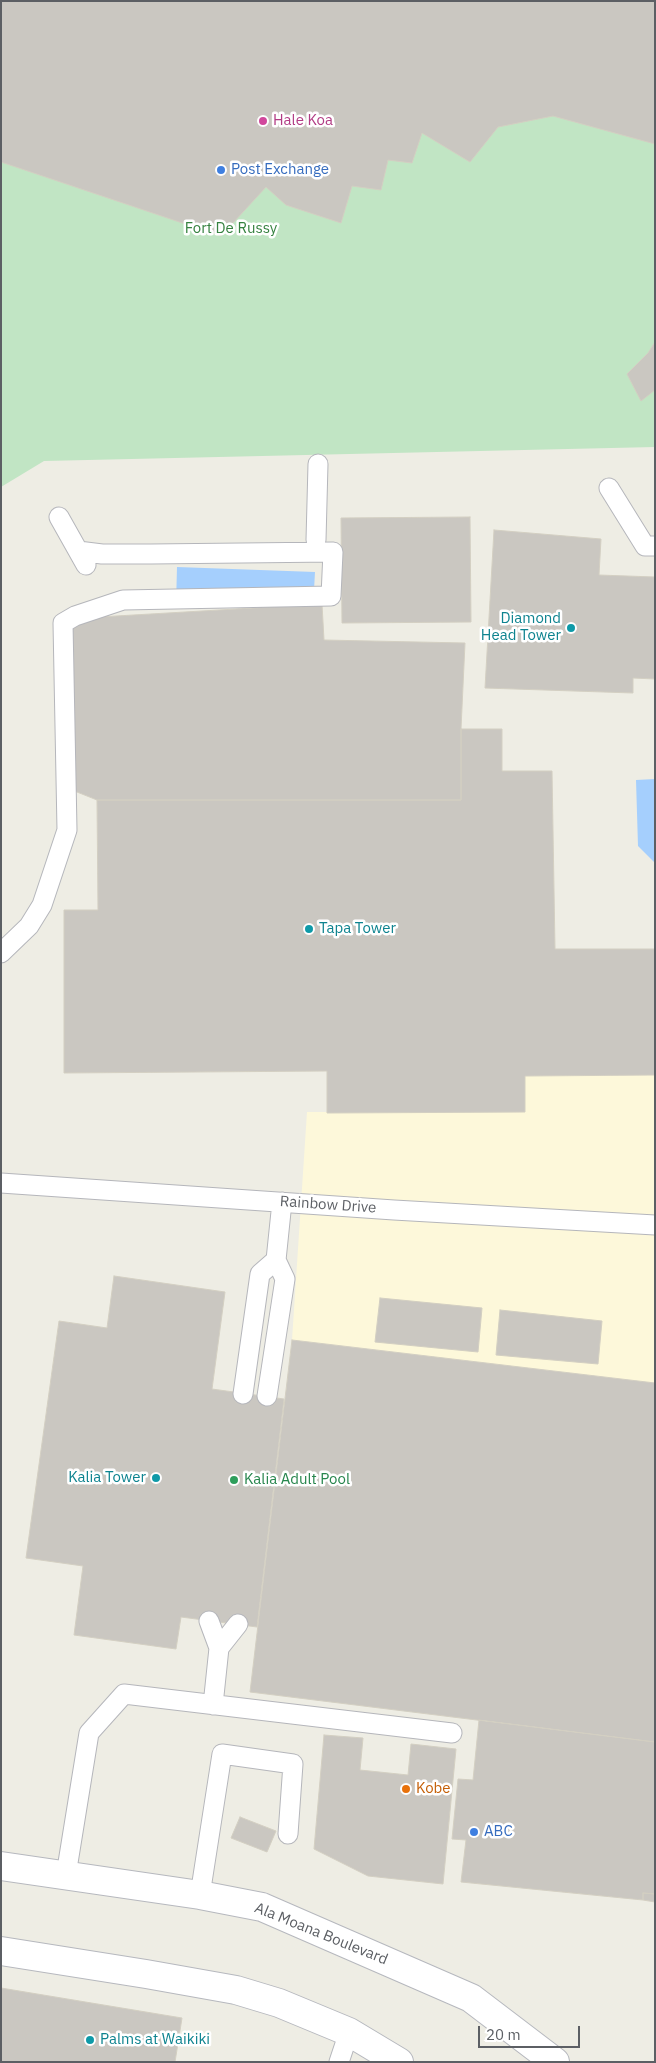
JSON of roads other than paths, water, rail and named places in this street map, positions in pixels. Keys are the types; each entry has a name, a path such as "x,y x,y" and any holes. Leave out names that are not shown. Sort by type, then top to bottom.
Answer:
{"main road":[{"name":"Ala Moana Boulevard","path":"1,1866 200,1895 262,1907 471,1998 555,2062"},
{"path":"1,1951 236,1990 279,2003 349,2032 399,2062"}],"lane":[{"path":"316,540 318,464"},
{"path":"609,488 644,546 655,546"},
{"path":"1,953 29,926 42,905 67,830 63,623 75,616 123,600 331,596 333,552 102,554 82,558 59,517"},
{"name":"Rainbow Drive","path":"1,1183 655,1225"},
{"path":"267,1396 285,1279 276,1260 282,1202"},
{"path":"243,1394 260,1274 276,1260"},
{"path":"209,1621 219,1648 213,1704"},
{"path":"219,1648 238,1624"},
{"path":"66,1875 89,1733 124,1694 452,1734"},
{"path":"200,1895 222,1754 293,1764 288,1834"},
{"path":"339,2062 349,2032"}],"water":[{"path":"177,567 315,572 313,608 176,605"},
{"path":"655,779 655,863 638,846 636,780"}],"place":[{"name":"Hale Koa","path":"263,121"},
{"name":"Post Exchange","path":"221,170"},
{"name":"Diamond Head Tower","path":"571,628"},
{"name":"Tapa Tower","path":"309,929"},
{"name":"Kalia Tower","path":"156,1478"},
{"name":"Kalia Adult Pool","path":"234,1480"},
{"name":"Kobe","path":"406,1789"},
{"name":"ABC","path":"474,1832"},
{"name":"Palms at Waikiki","path":"90,2040"}],"park label":[{"name":"Fort De Russy","path":"231,229"}]}
